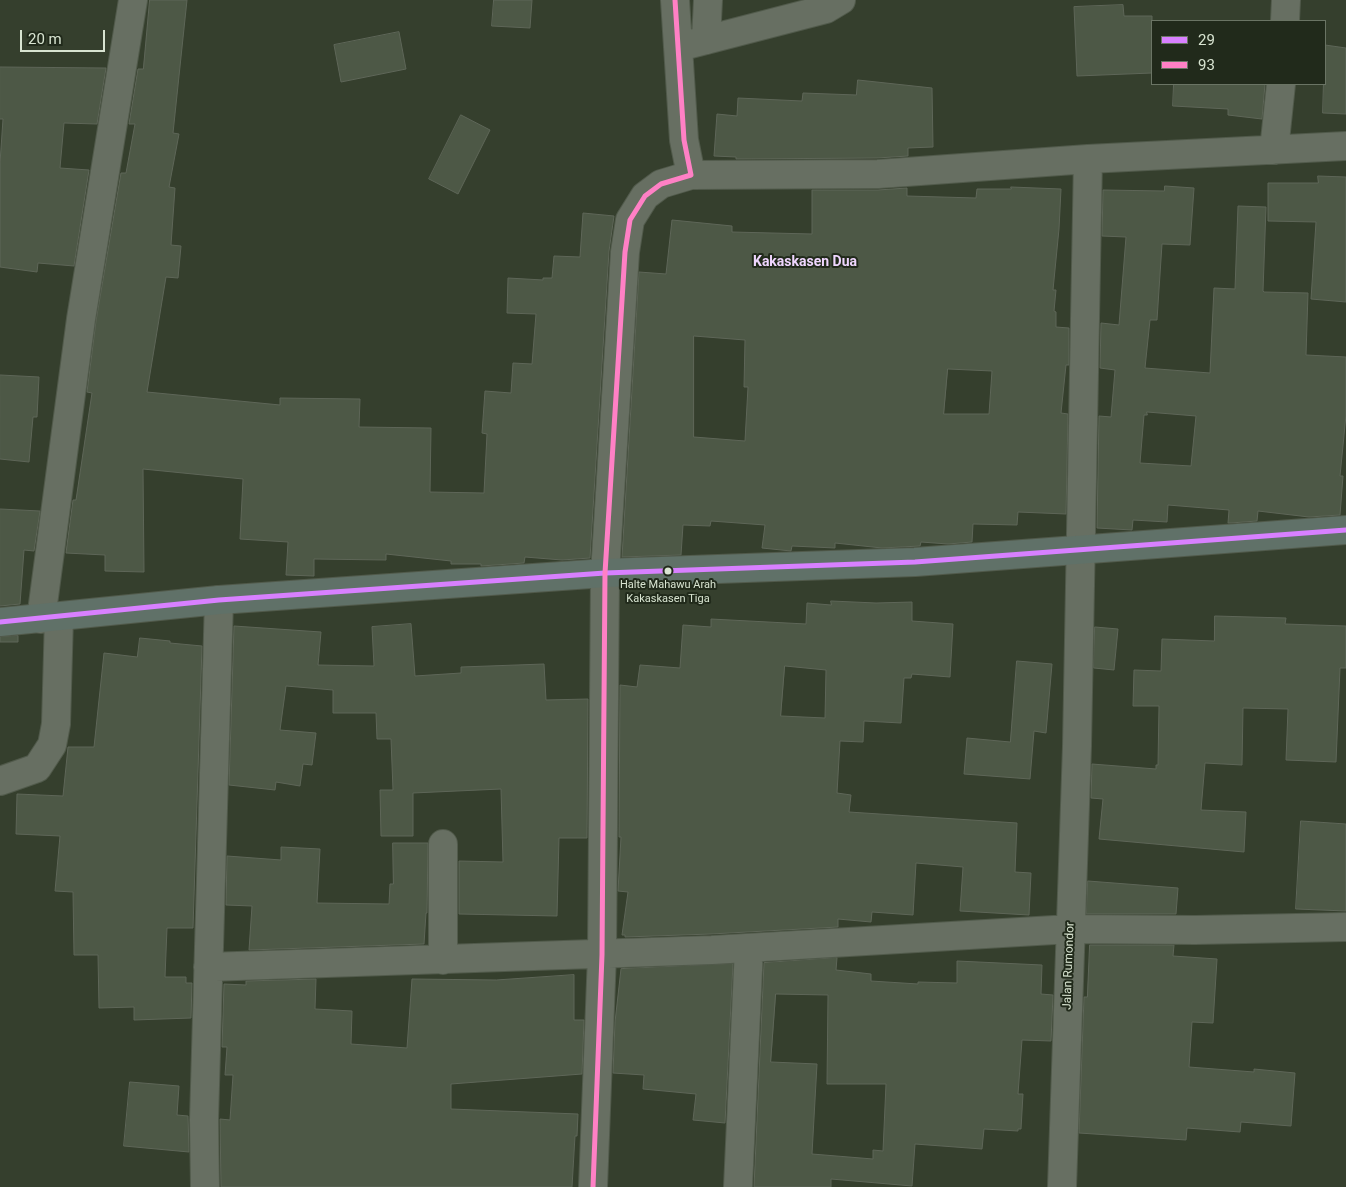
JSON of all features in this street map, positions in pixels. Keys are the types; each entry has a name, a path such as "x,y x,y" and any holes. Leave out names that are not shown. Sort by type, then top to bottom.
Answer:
{"highway":[{"path":"0,622 220,600 605,573 915,562 1346,530"}],"street":[{"path":"0,781 37,768 52,745 56,724 50,618 81,319 133,0"},
{"path":"675,0 684,140 692,175"},
{"path":"706,40 708,0"},
{"path":"679,47 826,9 841,0"},
{"path":"1285,20 1286,0"},
{"path":"1274,150 1281,85"},
{"path":"593,1187 602,955 605,573 625,252 630,220 645,196 661,184 692,175 878,174 1088,159 1346,146"},
{"name":"Jalan Rumondor","path":"1062,1187 1077,746 1088,159"},
{"path":"205,1187 204,1120 220,600"},
{"path":"443,844 443,960"},
{"path":"208,967 602,955 1071,928 1195,930 1346,928"},
{"path":"738,1187 748,948"}],"building":[{"path":"150,0 187,0 173,133 179,134 169,187 175,188 171,245 181,246 178,278 166,277 147,392 280,405 280,398 360,399 359,427 431,428 430,492 484,493 487,434 482,433 485,391 511,393 513,363 532,364 536,314 507,313 508,278 543,280 543,278 552,278 554,256 580,257 583,213 614,216 609,251 590,558 562,560 525,557 524,563 481,566 481,564 451,564 451,561 386,554 386,560 314,559 314,576 286,575 288,542 240,539 243,479 143,469 144,572 105,571 105,555 66,553 73,500 76,500 92,393 87,392 96,321 121,173 126,173 135,124 129,124 138,69 143,69"},
{"path":"494,0 532,0 530,28 492,26"},
{"path":"1123,5 1124,16 1152,16 1151,73 1077,76 1074,7"},
{"path":"399,32 406,69 341,82 334,45"},
{"path":"1326,45 1346,48 1346,114 1323,113 1324,85 1326,85"},
{"path":"0,67 106,68 97,124 64,123 60,168 89,170 74,266 38,263 37,272 0,267 0,163 3,119 0,119"},
{"path":"858,80 932,88 933,147 908,148 908,156 877,158 736,159 736,157 714,156 717,114 737,116 738,98 802,101 803,93 856,95"},
{"path":"1174,85 1265,85 1262,119 1228,115 1228,109 1173,106"},
{"path":"461,115 490,130 458,194 429,179"},
{"path":"1318,176 1346,177 1346,302 1311,299 1316,222 1268,221 1268,183 1318,183"},
{"path":"1165,186 1194,188 1190,245 1162,244 1157,320 1150,320 1145,368 1210,373 1214,288 1235,289 1238,206 1266,207 1263,291 1308,293 1306,355 1346,357 1346,415 1340,476 1343,476 1340,515 1309,517 1258,511 1257,521 1228,523 1229,510 1168,505 1167,522 1133,520 1132,530 1097,528 1099,416 1111,417 1115,370 1100,368 1101,323 1119,325 1126,237 1102,236 1103,190 1164,191","holes":["1147,412 1196,416 1191,466 1140,463 1144,415 1147,415"]},
{"path":"1011,187 1061,189 1053,290 1056,290 1054,311 1056,312 1056,327 1069,328 1069,365 1066,365 1061,413 1068,414 1066,514 1018,512 1017,525 973,524 972,542 948,544 921,542 920,546 882,548 835,543 835,548 792,546 791,551 762,548 765,525 711,521 710,526 683,525 681,555 622,557 639,272 666,274 672,220 732,226 732,232 812,234 812,190 907,188 907,196 976,198 977,189 1011,189","holes":["694,336 745,340 744,387 748,387 745,441 694,437","948,369 992,371 989,414 944,414"]},
{"path":"0,375 39,377 37,417 33,417 29,462 0,459"},
{"path":"0,509 40,511 34,551 24,550 20,604 0,606"},
{"path":"831,601 912,602 912,621 953,624 950,677 912,674 911,678 904,678 901,723 864,721 863,742 840,741 837,793 851,795 849,812 1017,823 1015,872 1031,873 1029,915 960,911 963,867 916,863 913,915 872,912 871,922 838,919 838,927 625,937 625,935 622,935 628,892 618,891 621,837 619,837 620,685 637,687 640,665 680,668 683,625 711,627 711,619 806,624 807,603 831,605","holes":["785,666 826,670 825,718 781,716"]},
{"path":"1215,616 1286,618 1285,624 1346,626 1346,668 1340,668 1336,762 1286,760 1288,709 1243,708 1242,765 1205,763 1201,810 1246,812 1244,852 1099,839 1103,799 1091,798 1092,764 1156,769 1156,765 1158,765 1159,706 1133,706 1134,670 1161,671 1162,639 1214,641"},
{"path":"411,624 415,676 461,673 461,667 544,664 546,700 588,699 587,838 559,838 557,916 459,914 459,861 503,862 501,789 413,793 413,836 381,836 380,790 393,790 391,739 377,739 376,713 333,713 333,690 286,686 280,730 316,733 312,765 303,764 300,786 276,782 275,790 229,785 234,626 321,632 318,665 374,666 372,627"},
{"path":"1095,627 1118,629 1114,670 1094,668"},
{"path":"18,636 18,642 0,642 0,637"},
{"path":"140,638 202,646 193,928 167,928 165,977 186,977 186,983 192,983 191,1018 134,1020 134,1007 99,1008 98,955 74,955 73,892 55,891 60,836 16,834 17,794 63,796 68,747 94,747 104,653 137,657"},
{"path":"1017,661 1052,664 1046,733 1034,731 1030,779 964,774 967,738 1010,742"},
{"path":"1301,821 1346,824 1346,911 1296,909"},
{"path":"393,843 428,843 427,913 424,944 249,950 252,906 226,905 227,856 281,860 281,847 320,849 317,903 389,904 390,884 393,884"},
{"path":"1088,881 1178,888 1176,914 1087,914"},
{"path":"1090,945 1174,945 1173,956 1217,959 1213,1023 1192,1022 1189,1067 1254,1072 1254,1069 1295,1073 1291,1126 1241,1122 1240,1132 1187,1128 1186,1140 1079,1133 1084,997 1087,997"},
{"path":"837,958 836,970 871,974 871,981 918,984 918,982 957,983 957,961 1042,965 1041,994 1053,995 1051,1041 1022,1040 1018,1094 1023,1094 1021,1129 1018,1129 1018,1131 984,1129 982,1149 915,1144 912,1186 831,1179 831,1187 754,1187 764,963","holes":["776,994 828,995 827,1084 886,1084 883,1151 873,1150 873,1159 812,1154 817,1064 771,1062"]},
{"path":"733,964 725,1123 693,1120 696,1094 643,1089 644,1075 613,1073 615,1022 621,969"},
{"path":"574,975 574,1020 584,1020 582,1074 451,1084 451,1109 578,1114 572,1187 221,1187 220,1119 230,1120 233,1075 225,1075 227,1047 222,1047 224,984 246,985 246,981 316,979 315,1009 352,1011 351,1044 407,1048 412,979 496,980"},
{"path":"130,1082 179,1086 177,1115 188,1116 189,1152 124,1146"}],"transit line":[{"name":"93","path":"593,1187 602,955 605,573 625,252 630,220 645,196 661,184 691,175 684,140 675,0"},
{"name":"29","path":"0,622 219,600 605,573 915,562 1346,530"}],"place":[{"name":"Halte Mahawu Arah Kakaskasen Tiga","path":"668,571"}],"district":[{"name":"Kakaskasen Dua","path":"805,262"}]}
